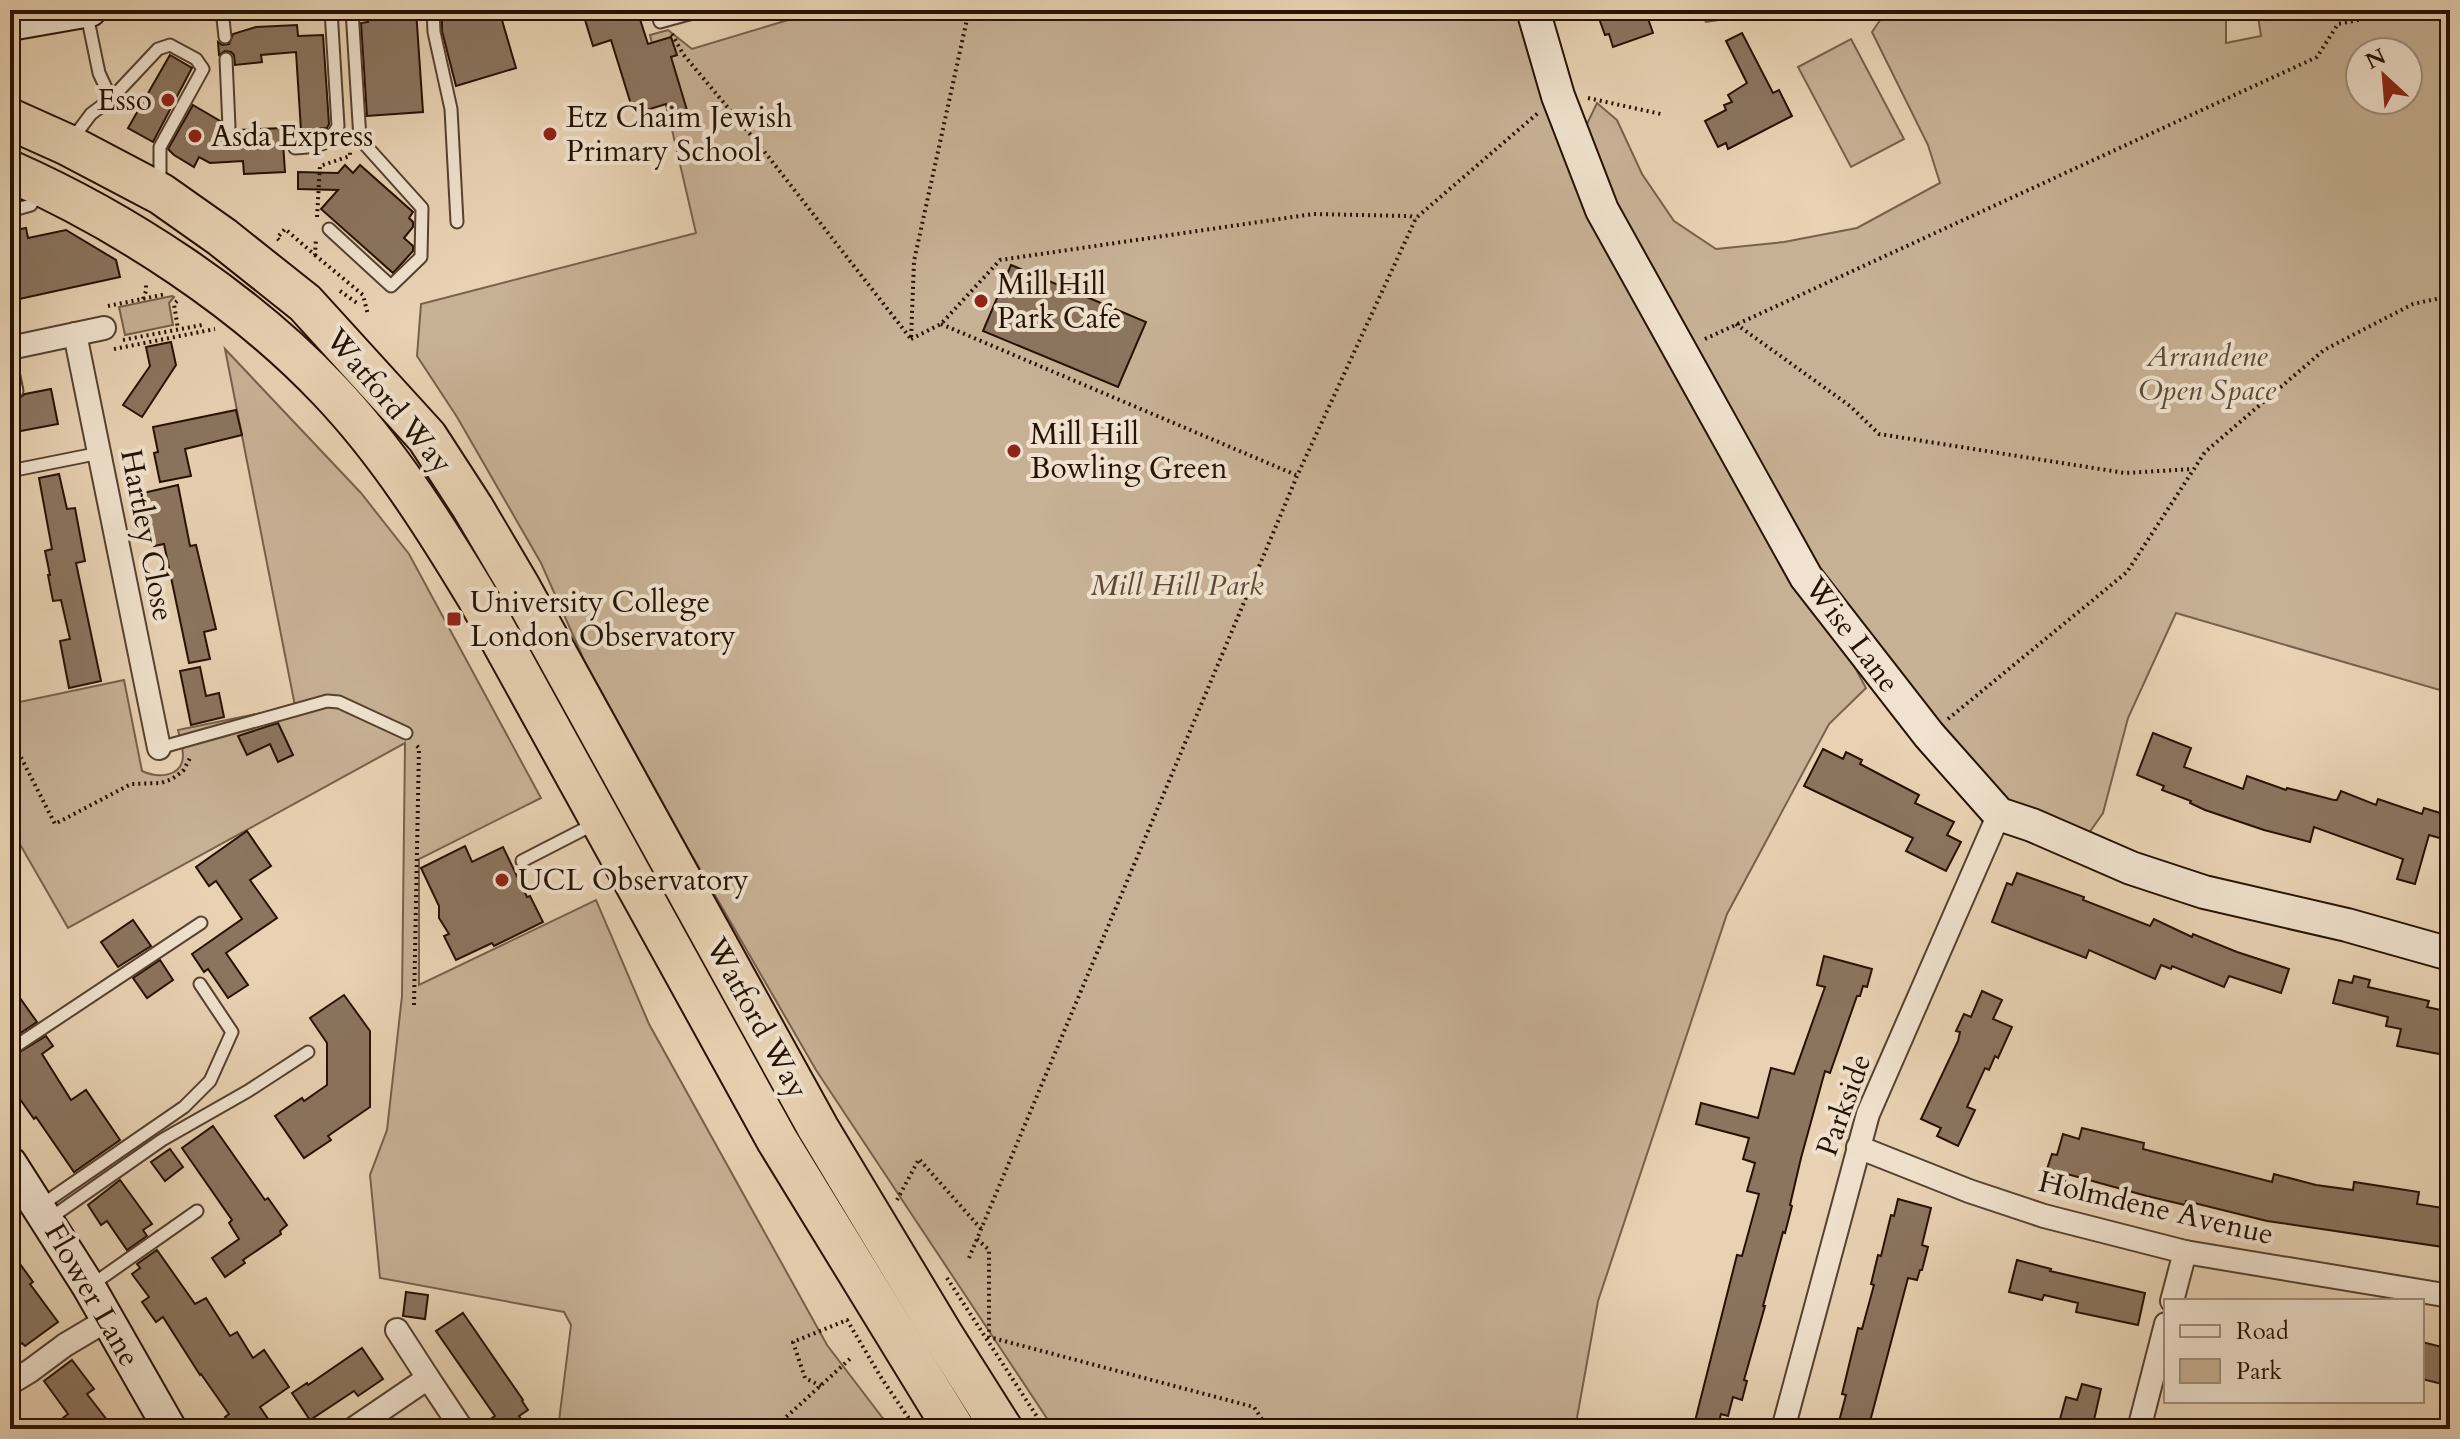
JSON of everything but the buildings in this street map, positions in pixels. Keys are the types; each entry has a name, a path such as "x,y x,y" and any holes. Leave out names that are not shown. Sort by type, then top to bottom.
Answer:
{"highway":[{"name":"Watford Way","path":"10,119 68,145 161,194 222,237 305,303 427,437 473,508 668,844 818,1128 1002,1429"},
{"name":"Watford Way","path":"26,178 140,240 258,324 329,391 393,468 432,521 478,598 777,1140 954,1429"}],"street":[{"path":"10,24 88,10"},
{"name":"Wise Lane","path":"1533,10 1558,96 1602,210 1806,577 1929,735 1999,814 2131,868 2204,892 2347,925 2450,954"},
{"path":"10,348 113,324"},
{"name":"Hartley Close","path":"75,334 159,748"},
{"name":"Parkside","path":"1783,1429 1868,1114 1999,814"},
{"name":"Holmdene Avenue","path":"1858,1147 1969,1191 2044,1216 2185,1252 2450,1296"},
{"name":"Flower Lane","path":"10,1163 89,1287 170,1429"},
{"path":"2173,1299 2185,1252"},
{"path":"10,1383 107,1320"},
{"path":"397,1330 462,1429"},
{"path":"2139,1429 2164,1332"},
{"path":"353,1429 428,1378"}],"lane":[{"path":"88,10 99,73 111,99"},
{"path":"222,10 225,37"},
{"path":"295,148 318,146 332,140 338,126 331,10"},
{"path":"329,229 391,286 421,257 422,208 360,139 352,10"},
{"path":"433,10 434,32 451,109 457,222"},
{"path":"656,10 660,22 704,10"},
{"path":"68,145 91,114 111,99 163,45 170,45 200,63 203,69 160,147 161,194"},
{"path":"226,59 229,127"},
{"path":"10,211 31,205 26,178"},
{"path":"10,357 17,391"},
{"path":"10,471 100,453"},
{"path":"159,748 327,701 339,702 406,733"},
{"path":"522,861 600,821"},
{"path":"10,1050 201,923"},
{"path":"44,1213 184,1107 210,1081 232,1032 200,984"},
{"path":"44,1213 308,1052"},
{"path":"89,1287 197,1211"}],"path":[{"path":"911,339 914,261 969,10"},
{"path":"1681,350 2317,57 2338,24 2409,10"},
{"path":"660,34 671,31 683,54 760,146 911,339"},
{"path":"969,1258 1297,476 1416,218 1558,96 1592,98 1661,114"},
{"path":"911,339 941,324 1000,260 1313,214 1416,218"},
{"path":"315,255 363,295 368,315"},
{"path":"143,299 146,291 144,273"},
{"path":"340,291 357,303"},
{"path":"173,293 114,305 113,324 121,340 202,325"},
{"path":"1929,735 2127,572 2205,452 2324,350 2413,304 2450,296"},
{"path":"174,304 178,329"},
{"path":"941,324 1297,476"},
{"path":"1736,324 1850,406 1879,434 2125,473 2194,469"},
{"path":"113,350 218,328"},
{"path":"406,733 419,748 414,1005"},
{"path":"10,736 55,824 131,784 161,783 172,779 183,771 191,755 191,739"},
{"path":"904,1212 896,1199 919,1159 982,1230"},
{"path":"977,1239 989,1250 989,1337 1254,1407 1263,1421 1261,1429"},
{"path":"946,1276 1045,1429"},
{"path":"821,1386 805,1378 793,1342 847,1320 915,1429"},
{"path":"773,1429 852,1357"}],"green space":[{"name":"Mill Hill Park","path":"821,10 1525,10 1623,219 1595,156 1586,126 1597,103 1617,120 1642,174 1674,221 1716,249 1784,242 1857,228 1940,183 1928,145 1872,32 1887,10 1954,19 2003,10 2226,10 2226,43 2261,36 2257,10 2450,10 2450,693 2176,613 2128,718 2103,813 2077,850 1992,816 1807,578 1866,688 1829,724 1727,914 1598,1301 1575,1429 1054,1429 816,1070 584,660 541,563 457,417 417,356 421,304 696,233 650,35 668,30 692,49"},
{"path":"1697,10 1787,10 1706,22"},
{"path":"1851,39 1904,139 1851,167 1798,67"},
{"path":"172,296 169,303 173,325 125,335 119,307"},
{"path":"225,349 361,493 409,554 541,798 419,859 419,985 596,900 649,1024 827,1345 891,1429 558,1429 571,1325 564,1312 380,1278 370,1175 387,1130 402,996 405,743 68,928 10,827 10,704 124,680 142,771 155,775 174,772 182,763 178,730 295,706"}],"place":[{"name":"Esso","path":"168,100"},
{"name":"Etz Chaim Jewish Primary School","path":"550,134"},
{"name":"Asda Express","path":"195,136"},
{"name":"Mill Hill Park Cafe","path":"981,301"},
{"name":"Mill Hill Bowling Green","path":"1014,451"},
{"name":"University College London Observatory","path":"454,619"},
{"name":"UCL Observatory","path":"502,880"}],"park label":[{"name":"Arrandene Open Space","path":"2207,373"}]}
